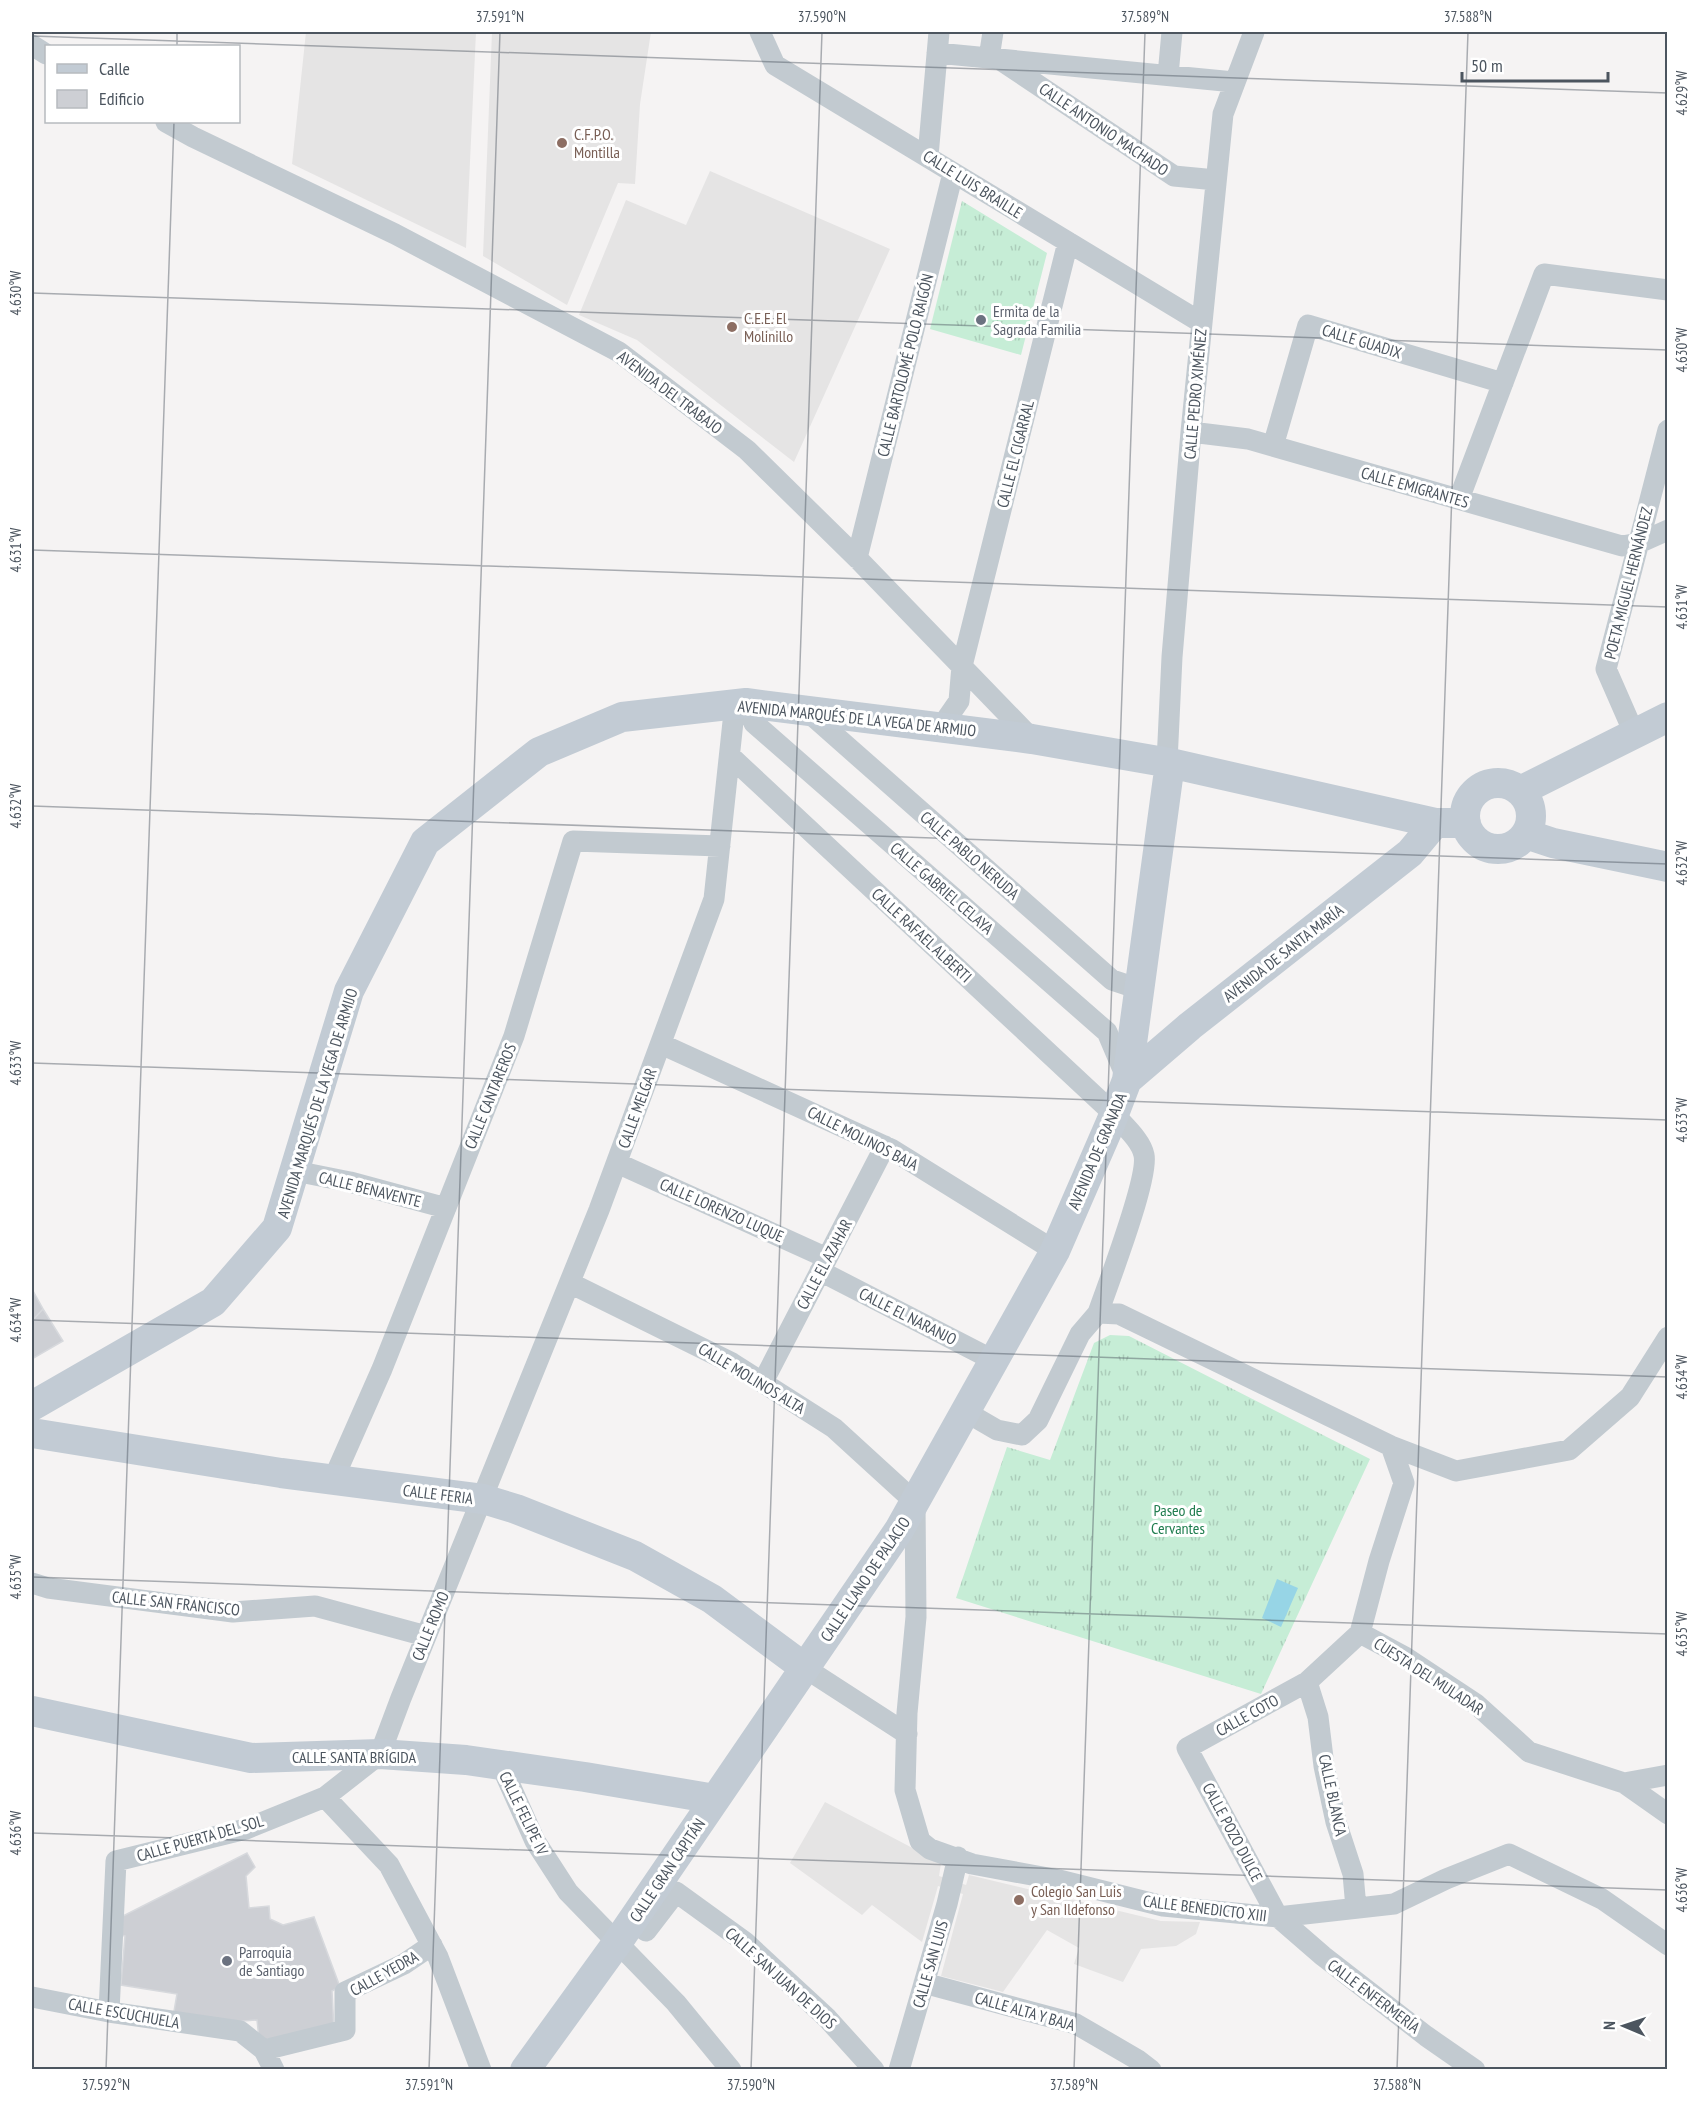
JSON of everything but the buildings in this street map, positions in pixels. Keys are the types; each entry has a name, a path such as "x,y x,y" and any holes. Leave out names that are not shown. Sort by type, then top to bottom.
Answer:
{"street":[{"name":"CALLE LUIS BRAILLE","path":"759,32 775,65 1202,323"},
{"path":"928,156 939,32"},
{"path":"993,32 994,58"},
{"path":"1168,75 1172,32"},
{"name":"CALLE PEDRO XIMÉNEZ","path":"1169,763 1172,657 1191,432 1223,114 1254,32"},
{"path":"32,45 45,53"},
{"name":"CALLE ANTONIO MACHADO","path":"938,53 1234,82"},
{"name":"CALLE ANTONIO MACHADO","path":"994,58 1174,176 1216,180"},
{"name":"AVENIDA DEL TRABAJO","path":"168,123 395,234 619,352 747,450 857,558 1032,739"},
{"name":"CALLE BARTOLOMÉ POLO RAIGÓN","path":"857,558 953,173"},
{"name":"CALLE EL CIGARRAL","path":"941,727 959,701 962,666 1068,242"},
{"path":"1459,499 1544,274 1668,290"},
{"name":"CALLE GUADIX","path":"1272,446 1308,325 1503,383"},
{"name":"POETA MIGUEL HERNÁNDEZ","path":"1634,734 1606,669 1668,430"},
{"name":"CALLE EMIGRANTES","path":"1191,432 1248,439 1622,546 1639,543"},
{"path":"1639,543 1668,530"},
{"name":"AVENIDA MARQUÉS DE LA VEGA DE ARMIJO","path":"32,1412 213,1302 277,1228 350,991 425,842 539,752 622,717 741,703 941,727 1032,739 1169,763 1435,823 1466,823"},
{"name":"CALLE MELGAR","path":"483,1499 617,1163 714,899 730,756 741,703"},
{"name":"CALLE GABRIEL CELAYA","path":"741,703 754,723 1107,1032 1127,1080"},
{"name":"CALLE PABLO NERUDA","path":"807,711 1112,980 1139,989"},
{"path":"1520,791 1668,717"},
{"name":"CALLE RAFAEL ALBERTI","path":"730,756 1114,1114 1140,1146 1144,1153 1144,1165 1137,1196 1098,1313"},
{"name":"AVENIDA DE GRANADA","path":"915,1502 1055,1251 1127,1080 1169,763"},
{"path":"1491,783 1506,783 1520,791 1529,803 1531,819 1526,834 1515,845 1501,849 1487,848 1475,840 1467,829 1464,817 1467,802 1477,789 1491,783"},
{"name":"AVENIDA DE SANTA MARÍA","path":"1127,1080 1190,1026 1410,853 1435,823"},
{"path":"1526,834 1553,843 1668,867"},
{"name":"CALLE CANTAREROS","path":"333,1480 382,1369 514,1036 573,842 720,846"},
{"name":"CALLE MOLINOS BAJA","path":"661,1044 885,1146 1055,1251"},
{"name":"CALLE EL AZAHAR","path":"763,1382 885,1146"},
{"name":"CALLE LORENZO LUQUE","path":"617,1163 824,1264"},
{"name":"CALLE BENAVENTE","path":"295,1171 350,1182 446,1208"},
{"name":"CALLE EL NARANJO","path":"824,1264 995,1361"},
{"name":"CALLE MOLINOS ALTA","path":"570,1283 732,1363 763,1382 834,1428 915,1502"},
{"path":"966,1412 998,1430 1022,1435 1038,1420 1080,1334 1098,1313 1119,1314 1391,1446 1456,1471 1569,1450 1630,1397 1668,1337"},
{"name":"CALLE FERIA","path":"32,1412 333,1480 483,1499 516,1509 635,1556 712,1599 805,1668"},
{"path":"1307,1682 1360,1632 1379,1561 1404,1483 1391,1446"},
{"name":"CALLE ROMO","path":"380,1754 483,1499"},
{"name":"CALLE LLANO DE PALACIO","path":"805,1668 899,1530 915,1502"},
{"name":"CALLE LLANO DE PALACIO","path":"915,1502 916,1617 905,1790 911,1817 920,1841 930,1849 958,1857"},
{"name":"CALLE SAN FRANCISCO","path":"32,1583 48,1588 233,1612 315,1606 426,1636"},
{"name":"CUESTA DEL MULADAR","path":"1360,1632 1405,1657 1476,1704 1529,1752 1624,1783"},
{"path":"805,1668 907,1734"},
{"name":"CALLE GRAN CAPITÁN","path":"525,2070 625,1932 805,1668"},
{"name":"CALLE COTO","path":"1187,1748 1307,1682"},
{"name":"CALLE BLANCA","path":"1307,1682 1318,1716 1324,1766 1336,1822 1353,1874 1356,1908"},
{"name":"CALLE SANTA BRÍGIDA","path":"32,1711 251,1758 380,1754 501,1765 715,1799"},
{"name":"CALLE POZO DULCE","path":"1187,1748 1278,1917"},
{"name":"CALLE PUERTA DEL SOL","path":"109,2012 117,1862 246,1829 325,1797 380,1754"},
{"name":"CALLE FELIPE IV","path":"501,1765 535,1841 568,1892 625,1932 676,2003 731,2070"},
{"path":"1624,1783 1668,1775"},
{"path":"1624,1783 1668,1814"},
{"path":"325,1797 389,1865 432,1945 481,2070"},
{"name":"CALLE BENEDICTO XIII","path":"958,1857 972,1864 1059,1881 1163,1906 1278,1917 1394,1904 1446,1879 1509,1854 1602,1899 1668,1945"},
{"name":"CALLE SAN LUIS","path":"899,2070 958,1857"},
{"name":"CALLE SAN JUAN DE DIOS","path":"625,1932 646,1931 676,1892 745,1942 827,2018 874,2070"},
{"name":"CALLE ENFERMERÍA","path":"1278,1917 1447,2061 1475,2070"},
{"name":"CALLE YEDRA","path":"264,2050 345,2030 345,1992 404,1964 432,1945"},
{"name":"CALLE ALTA Y BAJA","path":"924,1983 1076,2024 1138,2060 1150,2070"},
{"name":"CALLE ESCUCHUELA","path":"32,1997 109,2012 240,2031 264,2050"},
{"path":"264,2050 274,2070"}],"shaded area":[{"path":"306,32 476,32 466,248 292,164"},
{"name":"C.F.P.O. Montilla","path":"492,32 651,32 640,104 635,184 618,183 567,305 483,256"},
{"name":"C.E.E. El Molinillo","path":"710,171 890,249 794,462 637,340 579,315 626,200 686,225"},
{"name":"Colegio San Luis y San Ildefonso","path":"825,1802 941,1863 939,1876 966,1885 969,1875 1161,1921 1200,1922 1196,1934 1176,1946 1141,1949 1123,1982 1074,1964 1079,1948 1047,1930 1003,1992 941,1976 963,1894 938,1886 922,1942 872,1905 862,1915 790,1863"}],"green space":[{"path":"962,201 1047,253 1021,355 930,329"},
{"name":"Paseo de Cervantes","path":"1110,1335 1129,1336 1370,1459 1261,1694 956,1598 1007,1447 1050,1460 1094,1343"}],"water":[{"path":"1277,1579 1298,1588 1281,1627 1262,1618"}],"place":[{"name":"C.F.P.O. Montilla","path":"562,143"},
{"name":"Ermita de la Sagrada Familia","path":"981,320"},
{"name":"C.E.E. El Molinillo","path":"732,327"},
{"name":"Colegio San Luis y San Ildefonso","path":"1019,1900"},
{"name":"Parroquia de Santiago","path":"227,1961"}]}
